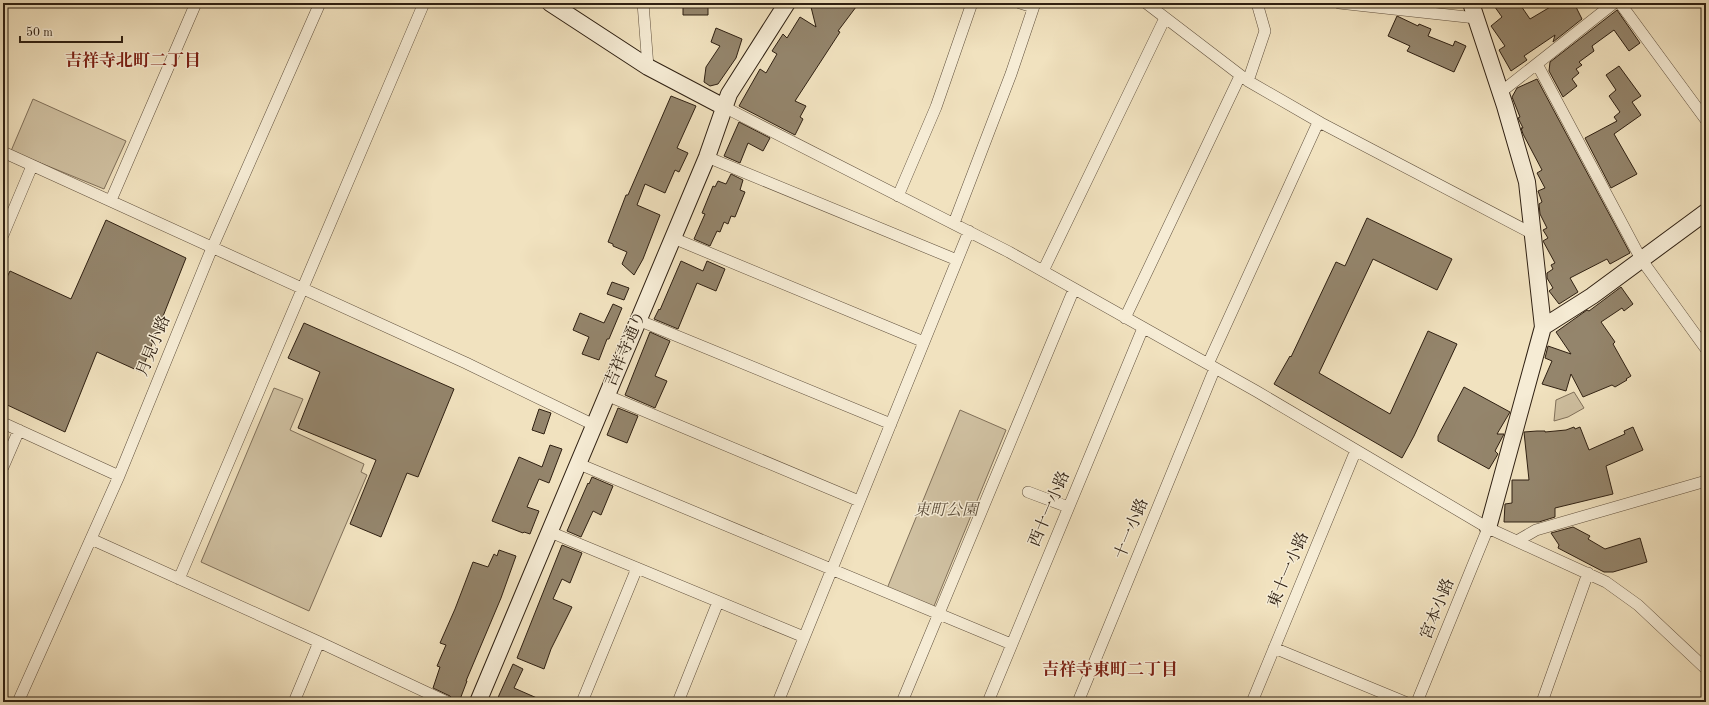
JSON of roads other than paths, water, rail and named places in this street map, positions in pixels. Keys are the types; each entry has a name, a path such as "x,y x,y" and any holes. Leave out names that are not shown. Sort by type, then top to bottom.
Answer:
{"street":[{"path":"111,200 196,3"},
{"name":"月見小路","path":"18,702 91,539 212,248 320,3"},
{"path":"179,579 424,3"},
{"path":"644,3 648,67"},
{"name":"吉祥寺通り","path":"478,702 707,157 729,94 787,3"},
{"path":"898,196 936,107 972,3"},
{"path":"954,223 1011,74 1034,5 1020,3"},
{"path":"1146,3 1244,78 1321,123 1533,234"},
{"path":"1125,318 1244,78 1265,31 1257,3"},
{"path":"1339,3 1474,11 1501,92 1527,182 1543,327 1488,528"},
{"path":"1501,92 1614,3"},
{"path":"1620,3 1706,120"},
{"path":"557,6 648,67 898,196 970,231 1043,271 1256,391 1488,528 1606,582 1638,605 1706,669"},
{"path":"1043,271 1165,18"},
{"path":"1537,64 1641,259 1706,349"},
{"name":"十一小路","path":"1078,702 1211,366 1316,127 1321,123"},
{"path":"3,152 111,200 302,290 466,363 594,425"},
{"path":"707,157 957,260"},
{"path":"3,235 32,166"},
{"path":"1543,327 1592,296 1706,212"},
{"path":"778,702 970,231"},
{"path":"673,238 924,342"},
{"path":"902,702 1074,289"},
{"path":"638,320 891,424"},
{"name":"西十一小路","path":"988,702 1143,328"},
{"path":"606,395 859,501"},
{"path":"3,423 118,476"},
{"path":"3,467 19,430"},
{"name":"東十一小路","path":"1252,702 1356,450"},
{"path":"579,464 1011,644"},
{"path":"1517,541 1536,530 1706,481"},
{"path":"1028,492 1068,507"},
{"name":"宮本小路","path":"1417,702 1488,528"},
{"path":"550,532 804,637"},
{"path":"91,539 319,642 447,702"},
{"path":"582,702 637,568"},
{"path":"1542,702 1588,573"},
{"path":"678,702 718,602"},
{"path":"294,702 319,642"},
{"path":"1274,648 1405,702"}],"district":[{"name":"吉祥寺北町二丁目","path":"133,61"},
{"name":"吉祥寺東町二丁目","path":"1110,670"}],"park label":[{"name":"東町公園","path":"946,511"}]}
